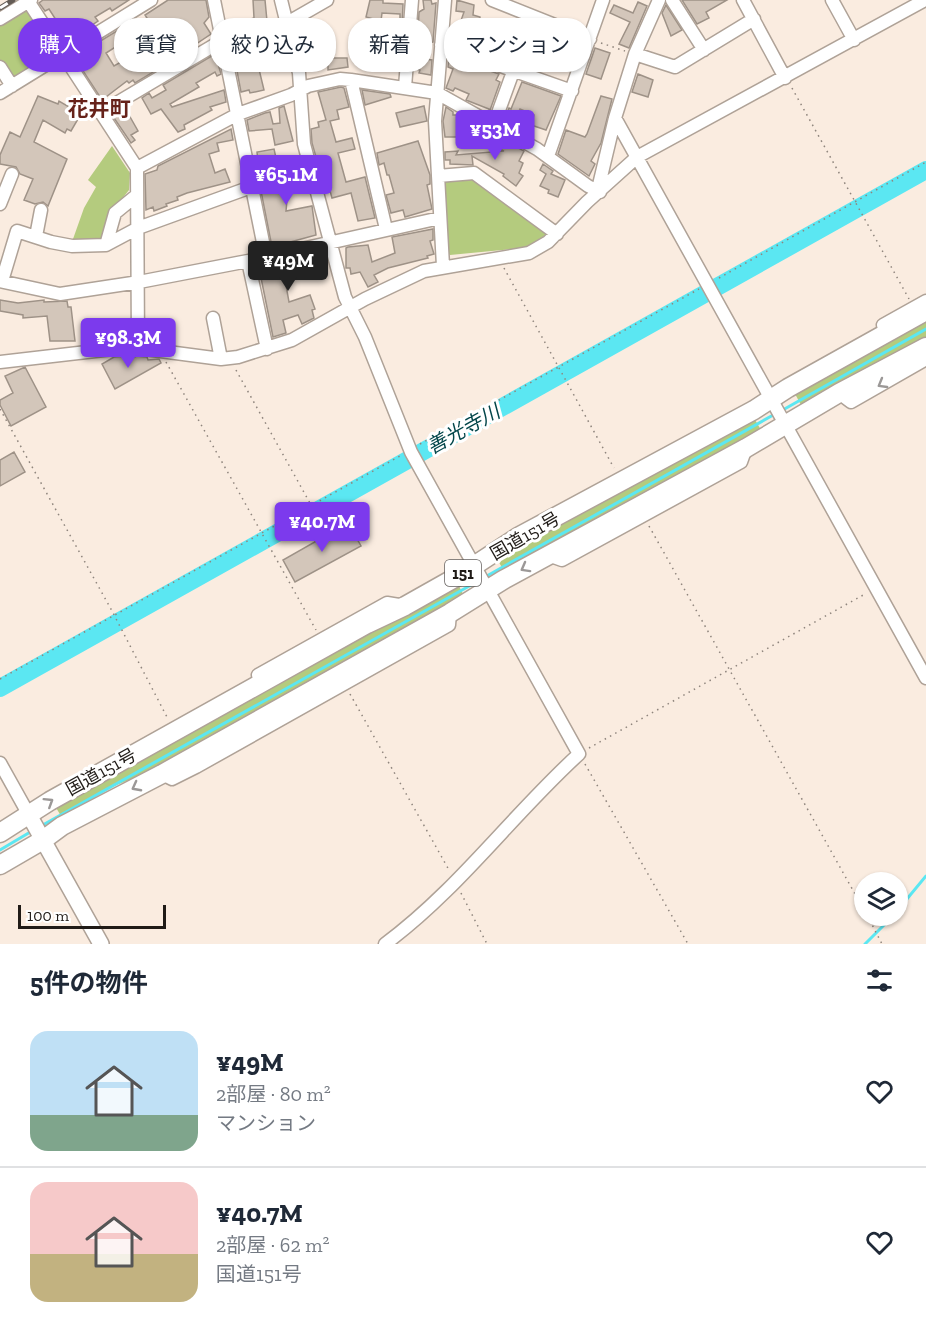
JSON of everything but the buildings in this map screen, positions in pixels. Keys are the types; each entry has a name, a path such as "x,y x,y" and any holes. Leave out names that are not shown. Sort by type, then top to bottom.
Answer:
{"highway":[{"name":"国道151号","path":"0,865 36,828 50,801 367,624 405,606 474,566 518,537 718,430 920,309"},
{"name":"国道151号","path":"0,833 62,826 162,774 450,613 548,555 926,347"}],"main road":[{"path":"36,828 101,944"}],"street":[{"path":"102,30 151,0"},
{"path":"214,0 218,18"},
{"path":"281,0 285,18"},
{"path":"295,18 327,0"},
{"path":"405,87 412,0"},
{"path":"443,266 435,121 445,0"},
{"path":"492,0 537,18"},
{"path":"591,36 603,0"},
{"path":"600,192 598,185 615,118 635,54 659,0"},
{"path":"672,0 704,50"},
{"path":"743,0 785,78"},
{"path":"832,0 854,40"},
{"path":"0,362 138,347 225,359 267,349 292,340 402,280 424,271 498,256 529,253 539,249 557,234 586,202 637,157 925,0"},
{"path":"0,19 30,1 41,18"},
{"path":"635,54 675,67 754,19"},
{"path":"100,113 210,48"},
{"path":"0,67 12,86"},
{"path":"0,93 34,72"},
{"path":"74,72 137,168 138,347"},
{"path":"229,72 266,257"},
{"path":"299,72 304,144 345,297 412,454 579,754 526,805 416,921 385,944"},
{"path":"494,124 513,72"},
{"path":"522,72 572,91"},
{"path":"548,156 579,72"},
{"path":"137,168 238,114 340,79 437,93 548,156 588,186 600,192"},
{"path":"351,80 386,229"},
{"path":"615,118 926,678"},
{"path":"438,176 474,173 557,234"},
{"path":"0,204 12,174"},
{"path":"251,187 138,228 106,245 72,246 17,231 1,281 60,294 139,282 248,261 440,218"},
{"path":"106,245 115,213 137,195"},
{"path":"33,236 37,231 41,210"},
{"path":"248,261 267,349"},
{"path":"920,309 926,301"},
{"path":"213,318 225,359"},
{"path":"839,393 850,402 926,359"},
{"path":"518,537 516,531 709,426 718,430"},
{"path":"548,555 562,560 741,462 746,448"},
{"path":"110,768 113,757 321,639 387,603 405,606"},
{"path":"162,774 172,779 449,625 450,613"},
{"path":"0,763 36,828"}],"path":[{"path":"591,39 635,54"},
{"path":"785,78 860,211 920,309"},
{"path":"0,679 311,506 412,454 560,368 710,289 926,162"},
{"path":"498,256 618,476"},
{"path":"159,350 321,639"},
{"path":"225,359 311,506"},
{"path":"0,409 171,725"},
{"path":"643,516 854,892"},
{"path":"688,944 579,754 876,588"},
{"path":"344,683 455,880 487,944"},
{"path":"872,926 882,944"}],"green space":[{"path":"29,9 35,18 18,18 18,72 26,72 14,79 0,62 0,22"},
{"path":"112,146 130,173 129,190 114,209 100,242 73,239 84,208 96,187 88,180"},
{"path":"470,177 546,230 546,235 524,248 450,255 447,253 444,180"},
{"path":"926,318 926,340 801,405 794,392"},
{"path":"754,418 761,430 504,571 497,559"},
{"path":"459,586 465,598 169,764 109,788 61,816 55,806 351,639"}],"waterway":[{"name":"善光寺川","path":"0,688 926,170"},
{"path":"781,411 926,329"},
{"path":"485,577 775,414"},
{"path":"41,826 480,580"},
{"path":"0,850 32,831"},
{"path":"908,898 926,876"},
{"path":"865,944 883,926"}],"railway":[{"path":"0,8 13,0"}],"district":[{"name":"花井町","path":"99,108"}]}
